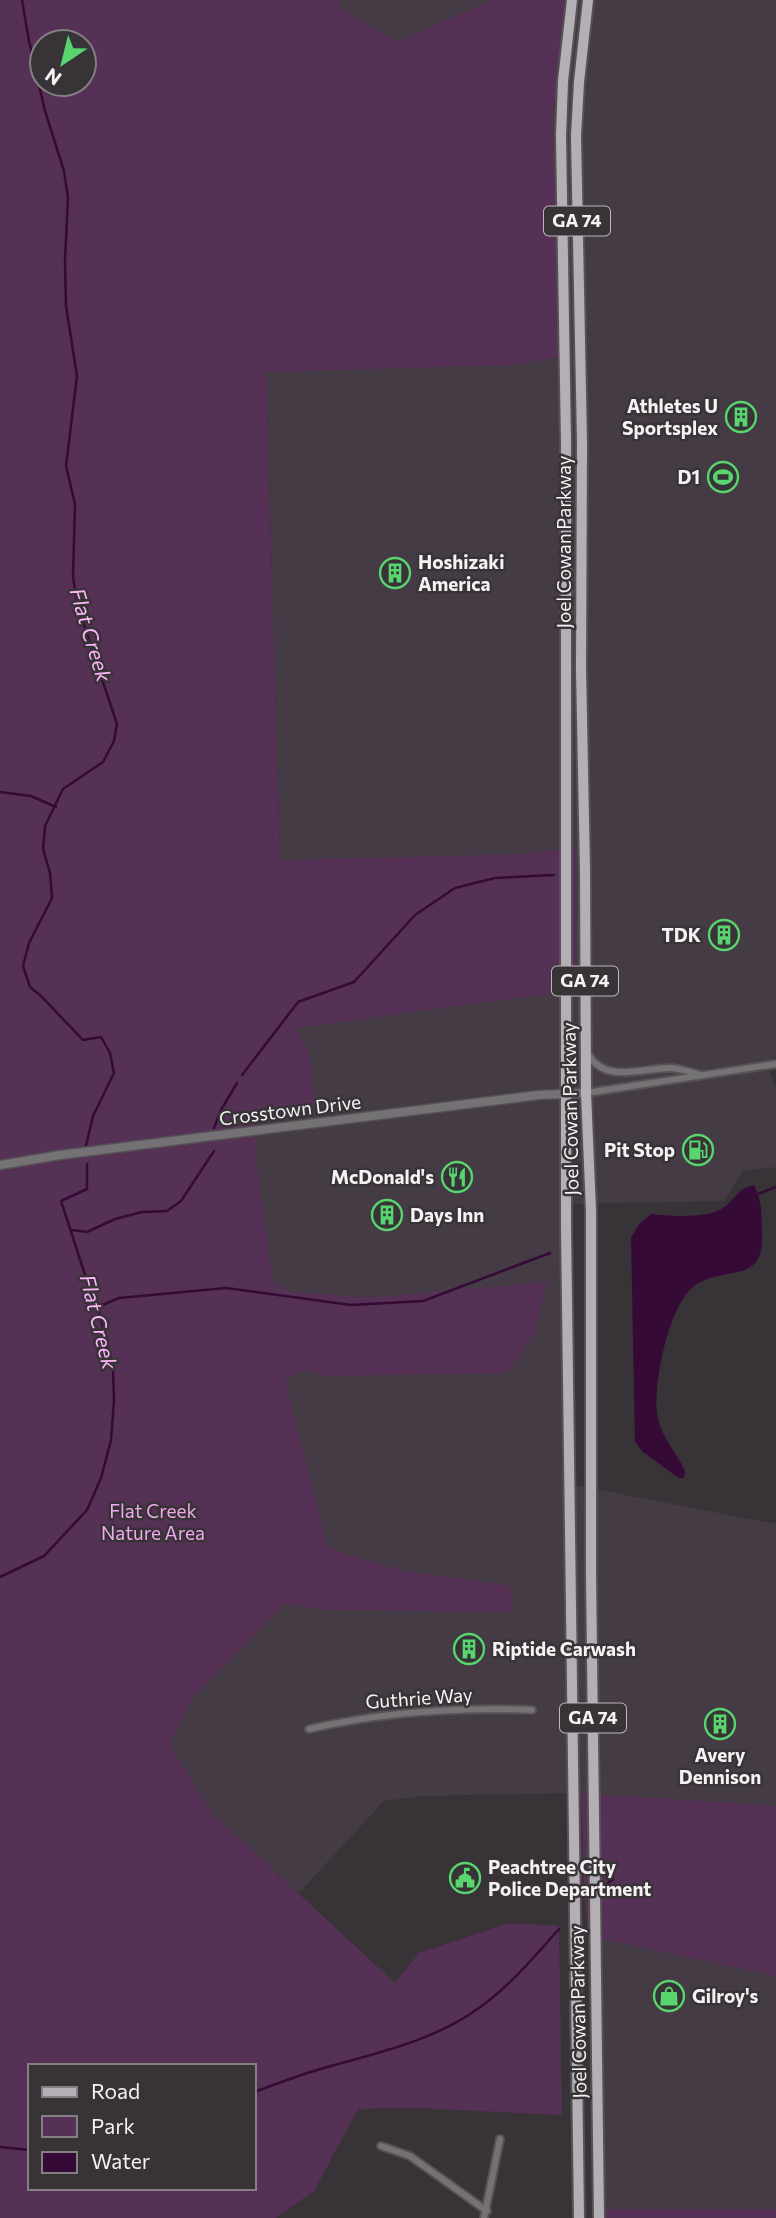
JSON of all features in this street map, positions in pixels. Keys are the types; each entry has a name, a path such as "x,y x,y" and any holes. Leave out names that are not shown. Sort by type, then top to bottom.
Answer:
{"main road":[{"name":"Joel Cowan Parkway","path":"572,0 563,81 561,136 566,443 569,1578 579,2218"},
{"name":"Joel Cowan Parkway","path":"588,0 576,136 582,442 580,670 585,869 585,1049 591,1211 591,1576 599,2218"}],"street":[{"path":"566,443 582,442"},
{"path":"585,1049 601,1070 612,1073 673,1068 703,1075"},
{"path":"586,1093 776,1064"},
{"name":"Crosstown Drive","path":"0,1165 81,1152 539,1095 586,1093"},
{"name":"Guthrie Way","path":"309,1729 356,1718 393,1716 414,1711 532,1710"},
{"path":"382,2146 410,2156 486,2214 500,2139"}],"shaded area":[{"path":"339,0 492,0 397,42 341,9"},
{"path":"565,0 776,0 776,1068 769,1070 776,1089 776,1167 743,1171 724,1201 570,1204 574,1485 776,1524 776,1806 581,1793 423,1796 384,1801 299,1893 212,1813 138,1752 251,1306 234,1036 576,990 575,847 527,854 280,861 266,371 512,365 558,357 553,117"},
{"path":"588,1936 776,1976 776,2209 593,2209"}],"green space":[{"name":"Flat Creek Nature Area","path":"0,0 339,0 341,9 397,42 492,0 565,0 553,117 559,357 512,365 266,372 280,860 527,854 576,847 576,990 295,1028 309,1051 316,1110 258,1122 256,1160 273,1281 288,1291 367,1298 547,1282 534,1335 507,1373 328,1376 304,1371 285,1380 328,1548 399,1570 511,1586 511,1612 322,1610 286,1603 192,1698 169,1744 212,1813 395,1983 419,1953 509,1923 559,1926 562,2115 416,2108 358,2109 314,2191 276,2218 0,2218"},
{"path":"581,1793 776,1806 776,1976 588,1936"},
{"path":"593,2209 776,2209 776,2218 593,2218"}],"water":[{"path":"754,1185 759,1197 762,1232 757,1261 750,1268 704,1280 693,1287 684,1297 669,1330 659,1370 656,1406 663,1432 685,1471 684,1478 679,1478 643,1452 635,1442 631,1238 639,1224 651,1214 708,1214 723,1208 740,1192"}],"waterway":[{"name":"Flat Creek","path":"22,0 45,111 64,171 68,198 66,306 77,376 66,466 75,504 73,577 78,607 117,724 114,741 103,762 63,789 45,826 43,849 50,873 52,898 29,943 23,966 30,987 83,1040 101,1037 110,1053 114,1073 93,1116 86,1146"},
{"path":"0,792 31,796 56,807"},
{"path":"242,1075 298,1002 354,982 415,915 455,888 495,878 554,875"},
{"path":"214,1128 237,1083"},
{"path":"72,1230 87,1232 115,1219 142,1212 167,1211 181,1201 214,1151"},
{"name":"Flat Creek","path":"0,1577 44,1556 87,1510 101,1478 111,1440 113,1369 98,1307 61,1201 87,1189 87,1164"},
{"path":"758,1194 776,1187"},
{"path":"98,1307 119,1298 226,1288 351,1305 423,1301 550,1253"},
{"path":"606,1885 613,1879"},
{"path":"256,2091 306,2073 400,2046 460,2020 501,1990 559,1929"},
{"path":"0,2147 28,2150"}],"place":[{"name":"Athletes U Sportsplex","path":"741,417"},
{"name":"D1","path":"723,477"},
{"name":"Hoshizaki America","path":"395,573"},
{"name":"TDK","path":"724,935"},
{"name":"Pit Stop","path":"698,1150"},
{"name":"McDonald's","path":"457,1177"},
{"name":"Days Inn","path":"387,1215"},
{"name":"Riptide Carwash","path":"469,1649"},
{"name":"Avery Dennison","path":"720,1724"},
{"name":"Peachtree City Police Department","path":"465,1878"},
{"name":"Gilroy's","path":"669,1996"}]}
